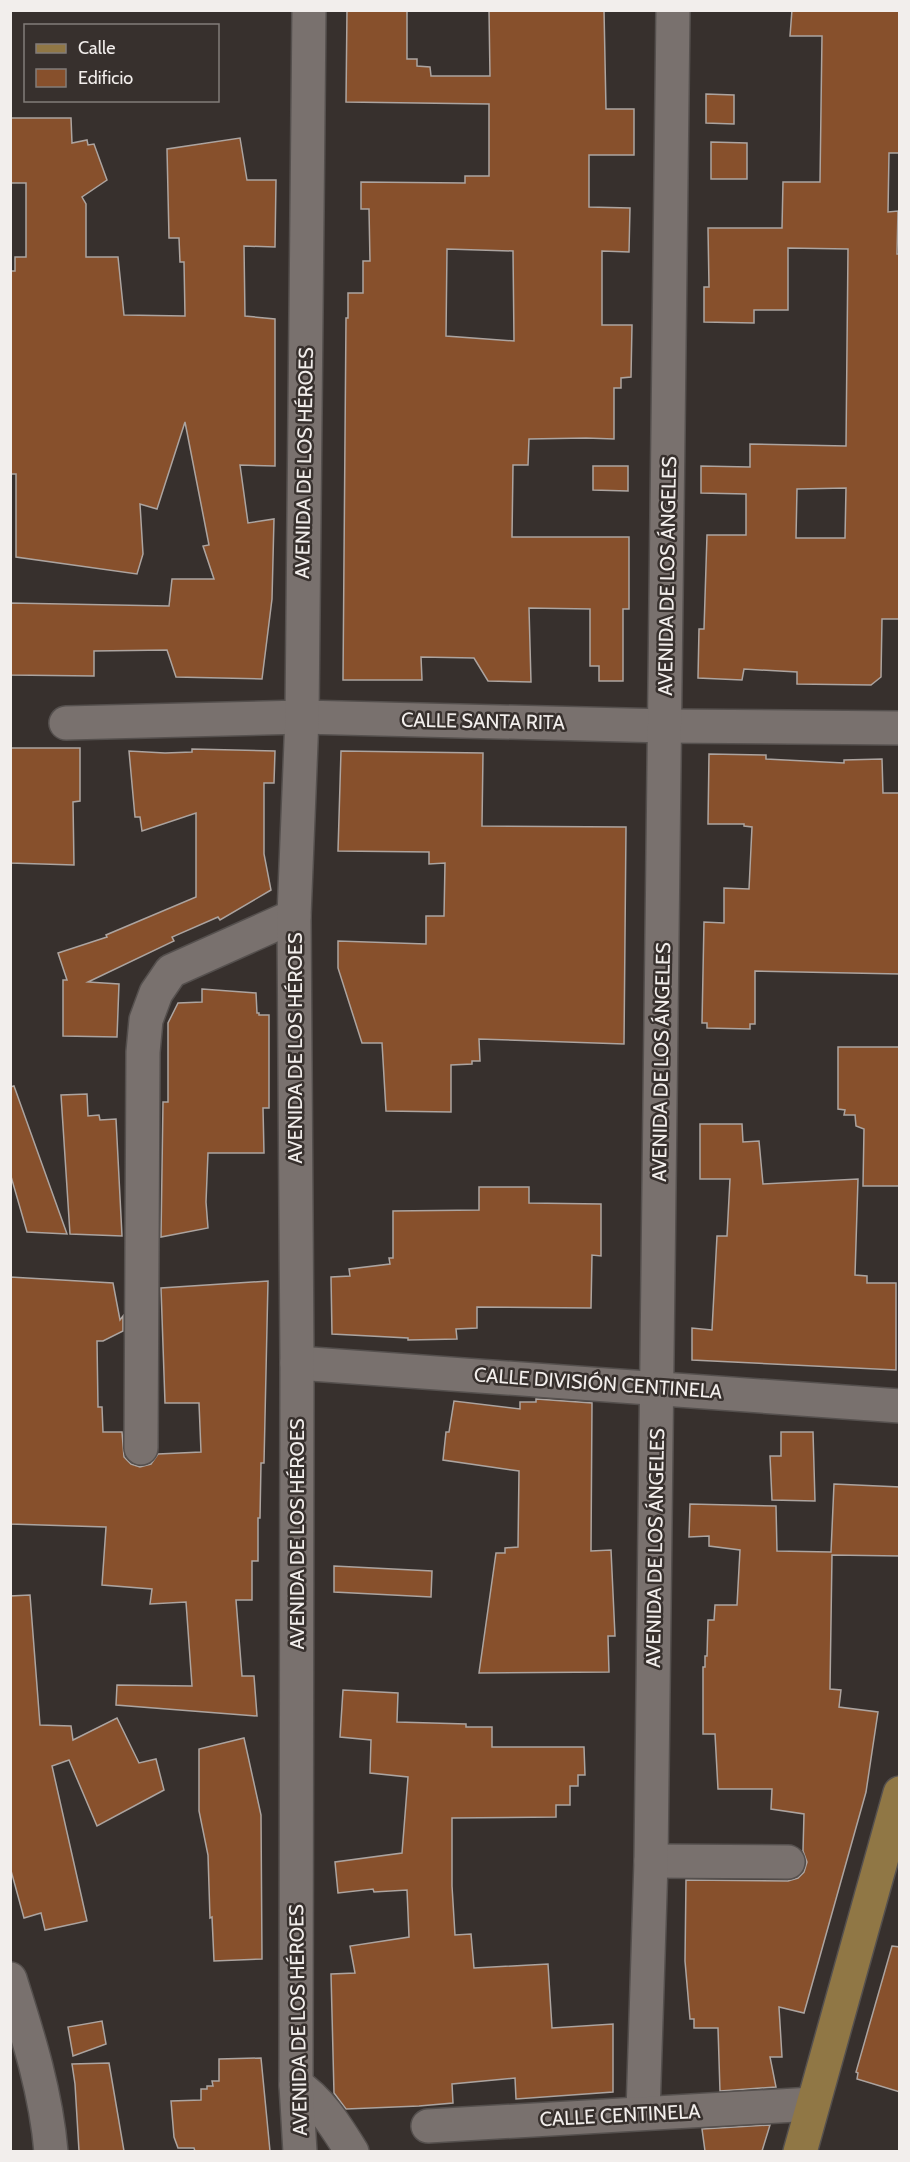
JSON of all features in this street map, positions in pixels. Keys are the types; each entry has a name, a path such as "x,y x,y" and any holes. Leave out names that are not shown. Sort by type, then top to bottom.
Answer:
{"main road":[{"path":"800,2151 900,1792"}],"street":[{"name":"AVENIDA DE LOS HÉROES","path":"300,2151 296,2085 297,1363 294,916 302,717 309,10"},
{"name":"AVENIDA DE LOS ÁNGELES","path":"643,2113 651,1861 673,10"},
{"name":"CALLE SANTA RITA","path":"66,723 302,717 666,726 900,728"},
{"name":"AVENIDA DE LOS HÉROES","path":"141,1448 143,1052 146,1020 156,993 171,971 294,916"},
{"name":"CALLE DIVISIÓN CENTINELA","path":"297,1363 900,1406"},
{"path":"651,1861 788,1862"},
{"path":"10,1979 35,2059 49,2123 51,2151"},
{"path":"296,2085 307,2091 319,2105 352,2151"},
{"name":"CALLE CENTINELA","path":"428,2126 813,2104"}],"building":[{"path":"347,10 407,10 407,59 417,59 417,66 430,67 431,76 490,76 489,10 604,10 606,109 634,109 634,155 589,155 589,207 630,208 629,252 602,251 602,325 632,325 631,377 621,378 621,388 614,388 614,439 529,439 528,465 513,465 512,537 629,537 629,609 623,609 623,681 599,681 599,666 590,666 590,609 529,608 531,682 488,681 474,658 421,657 422,680 343,680 346,318 348,318 348,293 363,293 363,261 370,261 369,209 361,209 361,182 465,183 465,176 489,176 489,104 346,102","holes":["447,249 513,251 514,341 446,336"]},
{"path":"792,10 900,10 900,153 889,153 888,212 898,211 897,254 900,254 900,619 882,619 881,677 871,685 797,684 797,672 744,669 742,680 698,678 699,629 704,629 707,535 746,535 746,494 701,493 701,466 750,467 750,444 846,446 848,249 788,248 788,310 754,310 754,323 704,322 704,287 709,287 708,228 782,228 783,182 820,182 822,36 790,36","holes":["846,488 845,538 796,538 797,489"]},
{"path":"706,94 734,95 734,124 706,123"},
{"path":"10,118 71,118 72,143 87,140 88,145 94,144 107,180 82,197 86,204 86,257 118,257 124,315 185,316 184,262 180,262 179,238 169,238 167,149 240,138 247,180 276,180 275,247 244,246 245,316 275,319 275,466 240,465 248,523 274,519 272,599 262,679 176,677 167,650 94,651 94,676 10,675 10,603 169,606 172,579 214,579 203,546 209,545 185,422 157,509 140,504 143,554 137,574 16,557 16,474 10,474 10,271 15,271 15,257 26,257 26,183 10,183"},
{"path":"711,142 747,143 747,179 711,179"},
{"path":"593,466 628,466 628,491 593,490"},
{"path":"10,748 80,748 80,801 73,802 74,865 10,863"},
{"path":"192,749 275,751 274,783 264,783 264,854 271,890 220,920 218,917 172,937 174,941 88,982 119,984 117,1037 63,1036 63,980 67,980 58,953 107,937 106,935 196,897 196,813 142,831 140,817 135,817 129,751 165,753 192,752"},
{"path":"341,751 483,753 482,826 626,827 624,1044 479,1039 480,1061 472,1061 472,1064 451,1065 451,1112 386,1111 382,1043 362,1043 338,968 338,941 426,944 426,916 444,916 445,863 429,864 429,852 338,851"},
{"path":"709,754 766,755 766,759 844,763 844,760 882,759 883,793 900,793 900,974 755,971 755,1024 750,1024 750,1029 707,1028 707,1023 702,1023 704,922 724,923 724,888 749,889 752,827 744,826 744,824 708,824"},
{"path":"202,989 256,993 257,1013 269,1015 269,1108 263,1108 264,1153 208,1153 206,1202 208,1228 161,1237 163,1102 168,1102 168,1023 178,1003 202,1002"},
{"path":"838,1047 900,1047 900,1186 863,1186 864,1129 856,1126 855,1115 844,1115 845,1110 838,1109"},
{"path":"14,1086 67,1234 27,1232 10,1173 10,1087"},
{"path":"87,1094 88,1116 99,1115 100,1120 116,1119 122,1236 70,1234 61,1095"},
{"path":"700,1124 742,1124 743,1142 759,1141 763,1184 858,1179 855,1275 867,1276 867,1283 896,1283 896,1370 692,1360 692,1328 712,1330 717,1236 727,1236 730,1179 700,1179"},
{"path":"479,1187 529,1187 529,1203 601,1204 601,1256 592,1255 591,1308 477,1307 477,1328 456,1329 457,1339 408,1340 408,1338 332,1334 331,1277 350,1276 349,1269 390,1264 389,1258 393,1258 393,1211 479,1210"},
{"path":"10,1277 113,1283 120,1320 123,1316 123,1331 103,1341 97,1341 98,1407 102,1407 103,1432 122,1432 124,1457 131,1464 140,1467 151,1464 158,1454 201,1452 199,1403 165,1403 161,1288 268,1281 264,1463 261,1463 258,1561 252,1561 252,1600 236,1600 242,1676 254,1676 257,1716 116,1705 117,1685 192,1686 186,1602 150,1604 152,1589 102,1585 106,1527 10,1524"},
{"path":"536,1399 592,1403 591,1551 611,1550 615,1636 608,1636 609,1672 479,1673 496,1553 505,1553 505,1548 518,1547 519,1471 443,1460 446,1432 449,1432 454,1401 520,1409 520,1402 536,1402"},
{"path":"781,1432 813,1432 815,1501 772,1500 770,1456 781,1456"},
{"path":"834,1484 900,1487 900,1556 832,1555 830,1689 841,1690 839,1707 878,1712 866,1792 804,2013 779,2007 782,2057 770,2057 776,2087 720,2091 718,2028 694,2028 694,2019 690,2019 685,1961 686,1880 788,1881 798,1878 804,1872 807,1862 803,1851 804,1814 771,1809 772,1789 718,1789 715,1734 703,1734 703,1667 705,1667 705,1656 707,1656 708,1620 714,1620 715,1605 737,1605 740,1550 709,1546 709,1536 689,1537 690,1504 776,1506 777,1551 831,1552"},
{"path":"334,1566 432,1571 431,1597 334,1592"},
{"path":"30,1595 40,1725 71,1726 73,1740 117,1718 139,1763 156,1759 164,1790 97,1826 69,1760 52,1766 87,1921 45,1930 41,1913 24,1918 10,1867 10,1596"},
{"path":"343,1690 398,1693 397,1722 492,1727 492,1747 584,1747 585,1775 578,1775 578,1786 570,1786 570,1805 556,1805 556,1817 452,1818 455,1935 471,1934 474,1968 548,1964 552,2028 613,2024 613,2092 516,2099 515,2078 452,2084 453,2103 346,2109 334,2093 331,1974 355,1973 350,1946 409,1937 407,1890 374,1892 373,1889 338,1893 335,1862 402,1853 408,1777 370,1773 371,1740 340,1737"},
{"path":"244,1738 261,1815 262,1959 214,1961 208,1855 199,1811 199,1749"},
{"path":"892,1946 900,1947 900,2092 857,2079 858,2073 856,2072"},
{"path":"102,2021 106,2044 73,2056 68,2027"},
{"path":"261,2058 270,2151 195,2151 194,2148 178,2148 174,2137 171,2101 201,2100 201,2089 213,2086 212,2081 219,2081 219,2059"},
{"path":"109,2063 124,2151 79,2151 72,2064"},
{"path":"770,2125 762,2151 705,2151 702,2129"}]}
